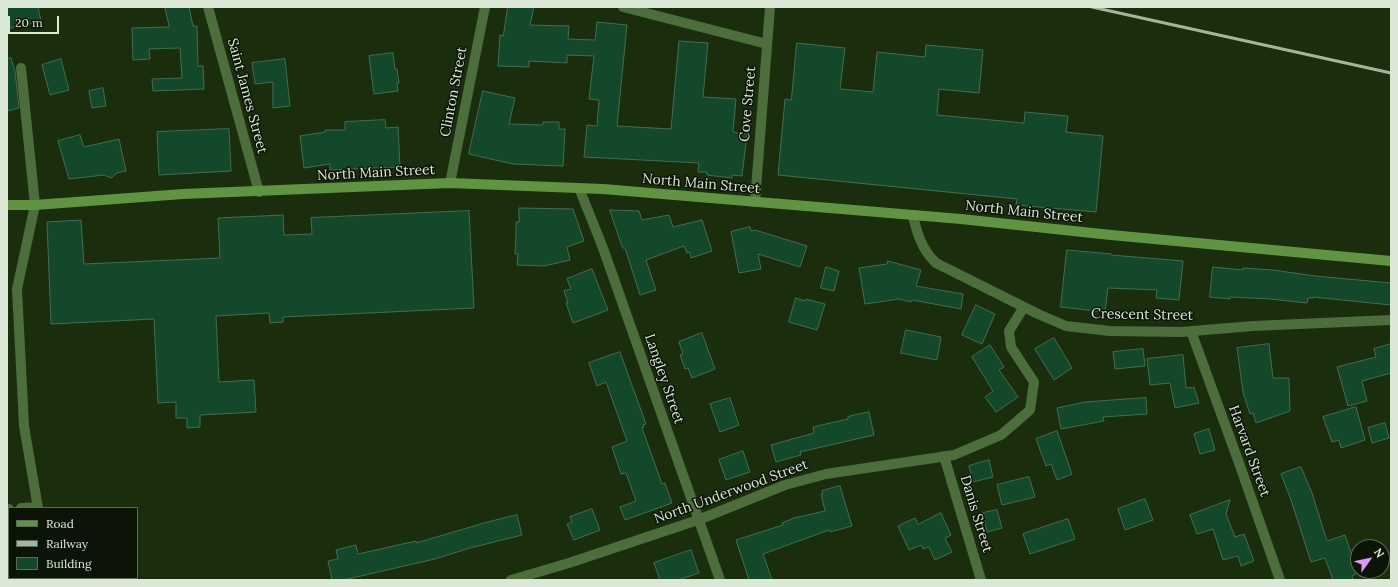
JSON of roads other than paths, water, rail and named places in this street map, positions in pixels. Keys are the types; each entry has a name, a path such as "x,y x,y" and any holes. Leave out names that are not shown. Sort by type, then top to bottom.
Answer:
{"main road":[{"name":"North Main Street","path":"7,205 35,205 176,195 450,183 579,188 913,216 1391,260"}],"street":[{"name":"Saint James Street","path":"208,7 259,192"},
{"name":"Clinton Street","path":"450,183 485,7"},
{"path":"623,7 767,44"},
{"name":"Cove Street","path":"755,202 770,7"},
{"path":"21,68 35,205 17,289 24,426 38,507"},
{"name":"Langley Street","path":"579,188 603,248 720,580"},
{"name":"Crescent Street","path":"913,216 918,234 927,252 936,263 1024,307 1066,326 1110,331 1192,332 1253,326 1391,320"},
{"name":"North Underwood Street","path":"511,580 569,563 698,520 785,485 826,474 954,455 1001,435 1030,410 1034,382 1011,347 1009,331 1024,307"},
{"name":"Harvard Street","path":"1192,332 1280,580"},
{"name":"Danis Street","path":"944,456 981,580"}],"railway":[{"path":"1092,7 1391,73"}]}
